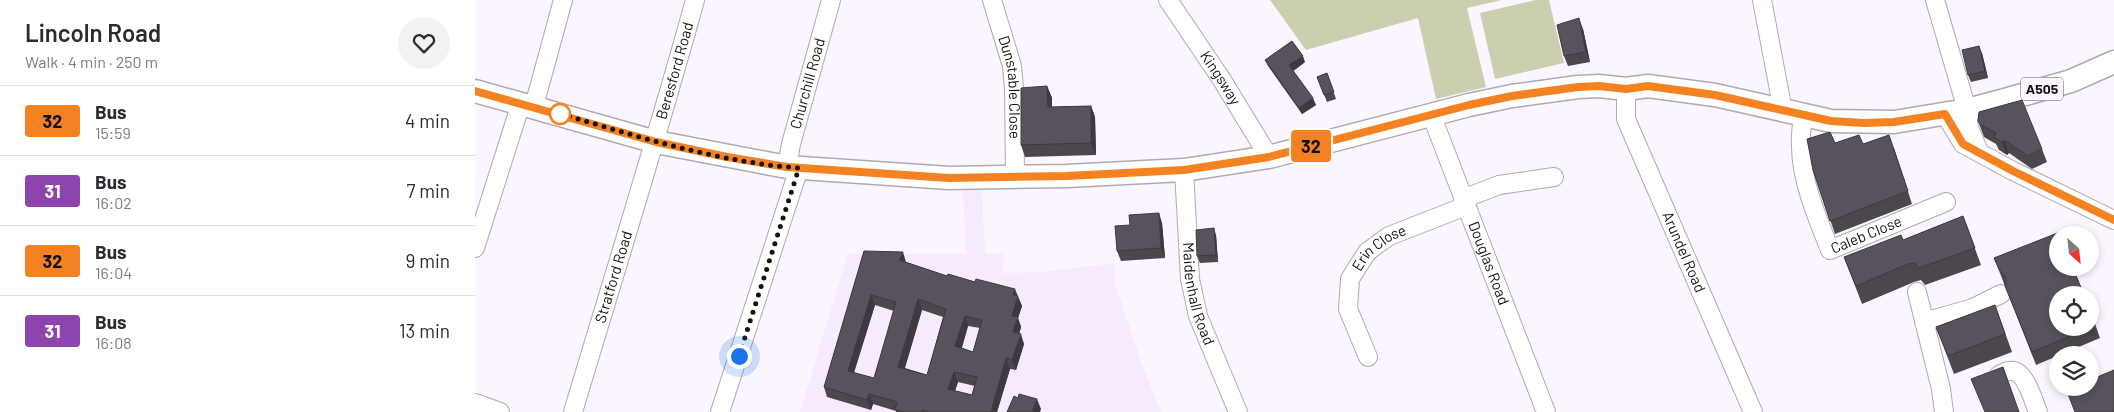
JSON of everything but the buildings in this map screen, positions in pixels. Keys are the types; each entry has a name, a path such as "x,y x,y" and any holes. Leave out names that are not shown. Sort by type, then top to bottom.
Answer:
{"main road":[{"name":"A505","path":"475,91 656,142 793,167 949,178 1015,177 1184,170 1269,157 1431,114 1512,96 1578,87 1599,86 1626,89 1648,86 1715,95 1831,121 1894,122 1967,110 2071,80 2114,62"}],"street":[{"path":"475,248 563,0"},
{"name":"Beresford Road","path":"656,142 695,0"},
{"name":"Churchill Road","path":"720,412 793,167 791,144 831,0"},
{"name":"Dunstable Close","path":"993,0 1012,66 1015,177"},
{"name":"Kingsway","path":"1168,0 1209,60 1269,157"},
{"path":"1762,0 1793,113"},
{"path":"1935,0 1967,110 1969,128 1979,152"},
{"name":"Arundel Road","path":"1626,89 1626,119 1753,412"},
{"name":"Caleb Close","path":"1793,113 1805,176 1830,250 1946,202"},
{"name":"Douglas Road","path":"1431,114 1546,412"},
{"path":"1945,114 1963,144 2114,220"},
{"name":"Stratford Road","path":"573,412 633,209 656,142"},
{"name":"Maidenhall Road","path":"1184,170 1190,279 1199,316 1238,412"},
{"name":"Erin Close","path":"1368,357 1349,309 1350,279 1367,252 1389,236 1499,185 1554,177"},
{"path":"1917,292 1941,389 1944,412"},
{"path":"1924,322 1973,308 2001,294"},
{"path":"1998,376 2010,370 2018,372 2024,378 2038,412"},
{"path":"475,404 500,412"}],"shaded area":[{"path":"963,189 982,189 985,254 1004,254 1003,273 1042,272 1114,263 1115,283 1140,359 1161,412 800,412 848,254 966,254"}],"green space":[{"path":"1270,0 1502,0 1467,8 1486,87 1436,99 1418,18 1306,50"},
{"path":"1536,0 1549,0 1564,63 1495,79 1480,13"}],"bus line":[{"name":"32","path":"475,91 534,106 656,142 727,157 787,167 949,178 1067,176 1184,170 1269,157 1354,136 1431,114 1512,96 1578,87 1599,86 1626,89 1648,86 1715,95 1831,121 1894,122 1945,114 1963,144 2013,171 2114,220"}],"route":[{"path":"560,114 552,111 656,142 727,157 799,168 739,356"}]}
